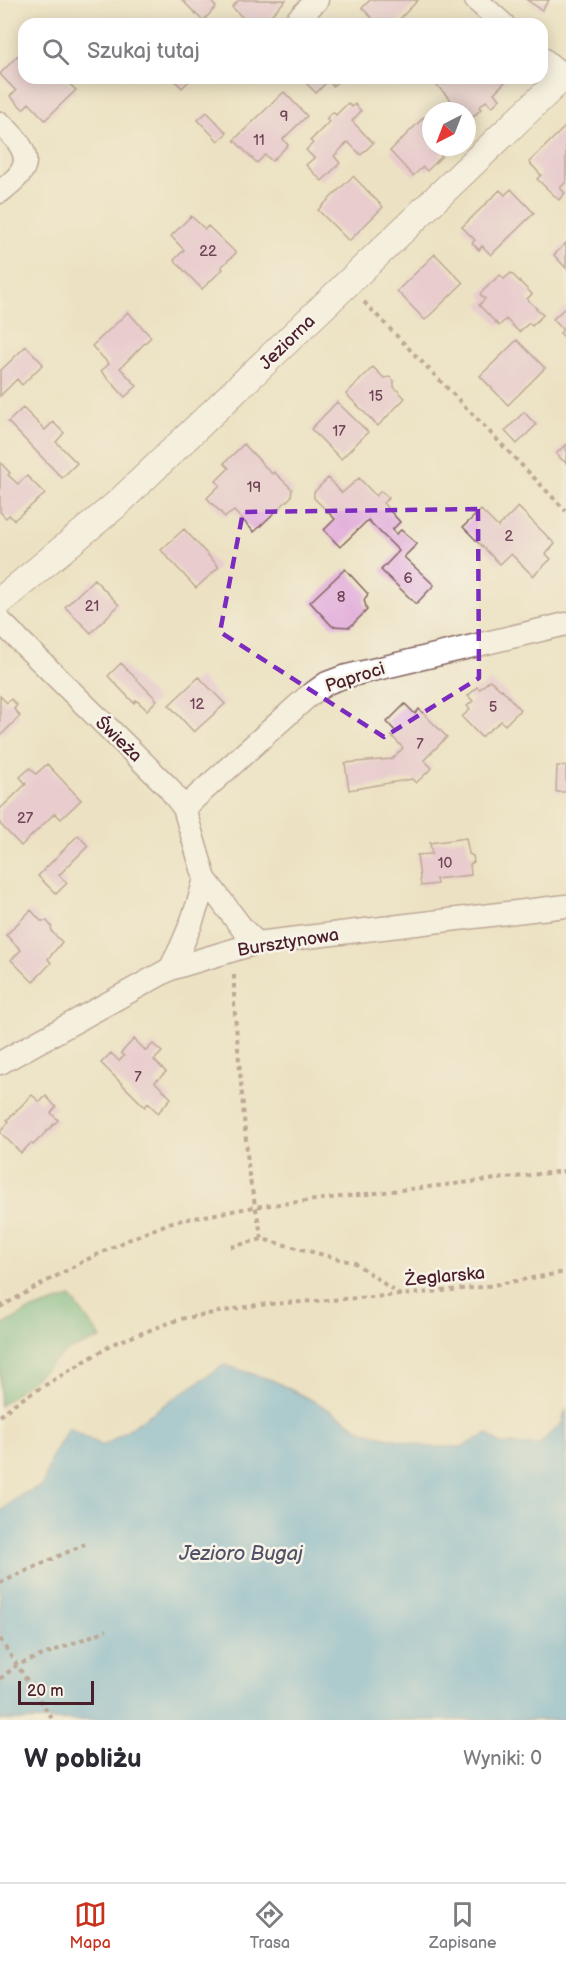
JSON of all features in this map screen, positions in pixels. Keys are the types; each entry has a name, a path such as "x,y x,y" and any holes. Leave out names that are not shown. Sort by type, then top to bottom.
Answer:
{"street":[{"path":"299,18 317,0"},
{"path":"476,0 496,18"},
{"path":"548,63 565,76"},
{"name":"Jeziorna","path":"0,601 117,504 565,76"},
{"path":"0,123 21,145 25,165 21,172 0,192"},
{"name":"Świeża","path":"0,621 168,787 184,808 205,879 242,928 257,943"},
{"name":"Paproci","path":"184,808 306,698 327,683 343,677 566,624"},
{"path":"170,969 197,911 205,879"},
{"name":"Bursztynowa","path":"0,1063 170,969 257,943 566,906"}],"path":[{"path":"357,296 566,511"},
{"path":"233,950 235,1014 249,1175 261,1239"},
{"path":"0,1307 82,1262 172,1222 254,1207 566,1171"},
{"name":"Żeglarska","path":"231,1247 261,1239 355,1263 400,1295 482,1287 566,1272"},
{"path":"0,1416 14,1404 115,1343 180,1319 257,1305 400,1295"},
{"path":"0,1582 85,1544"},
{"path":"0,1679 17,1665 107,1630"},
{"path":"0,1639 53,1720"}],"highlighted area":[{"path":"478,509 479,678 384,737 220,632 243,512"}],"green space":[{"path":"71,1297 101,1338 66,1352 0,1406 0,1327 26,1312"}],"water":[{"name":"Jezioro Bugaj","path":"224,1365 272,1380 321,1405 365,1432 427,1447 461,1447 488,1434 500,1444 538,1445 562,1423 566,1409 566,1720 0,1720 0,1512 21,1495 43,1485 51,1458 69,1428 103,1446"}],"building":[{"path":"182,0 210,0 216,7 206,18 200,18"},
{"path":"239,0 286,0 268,18 243,18 232,7"},
{"path":"370,0 418,0 401,18 372,18 362,8"},
{"path":"527,0 549,0 542,10"},
{"path":"18,55 18,84 70,84 76,90 45,120 29,103 23,109 10,96 16,91 0,74"},
{"path":"307,84 325,84 316,93"},
{"path":"436,84 503,84 494,93 500,99 492,107 486,101 479,107 481,109 476,114 476,102 453,102"},
{"path":"284,92 307,116 283,139 288,145 272,161 265,155 257,163 234,140"},
{"path":"348,103 352,107 355,104 361,111 352,121 373,143 361,155 348,142 334,156 340,163 322,181 306,165 314,158 306,150 313,143 310,141 329,122 326,119 333,112 336,115"},
{"path":"207,112 227,133 218,141 198,120"},
{"path":"422,119 422,156 442,156 427,171 423,167 413,176 390,151"},
{"path":"566,126 566,182 560,188 565,193 559,200 537,179 541,175 529,162"},
{"path":"353,176 383,207 349,241 318,210"},
{"path":"511,189 534,213 491,255 482,246 479,250 472,243 475,240 462,227 500,190 505,195"},
{"path":"191,216 205,229 208,226 236,253 202,289 174,260 184,250 171,236"},
{"path":"566,243 566,268 554,255"},
{"path":"435,254 463,283 425,320 397,291"},
{"path":"511,273 532,294 527,299 543,315 532,326 529,323 519,332 506,319 499,326 479,305 485,299 480,294 500,275 504,279"},
{"path":"566,307 566,339 560,333 563,330 553,319"},
{"path":"128,312 151,337 120,368 137,386 125,397 101,371 109,364 92,346"},
{"path":"517,340 545,368 508,405 480,376"},
{"path":"26,346 43,364 22,385 17,379 0,396 0,371"},
{"path":"373,367 384,378 390,377 394,381 394,387 405,398 378,426 346,394"},
{"path":"337,402 368,432 341,459 311,429"},
{"path":"23,408 45,430 53,422 64,433 56,442 77,463 62,478 8,422"},
{"path":"524,412 536,425 517,444 505,431"},
{"path":"244,444 272,474 274,472 292,489 291,497 254,532 234,511 225,517 207,498 220,485 216,481 229,468 224,463"},
{"path":"566,444 566,463 556,454"},
{"path":"0,462 10,473 8,475 18,484 27,476 45,494 14,520 9,515 6,518 0,512"},
{"path":"328,478 342,493 359,478 376,496 381,491 389,498 383,503 400,522 392,530 396,534 401,530 417,544 404,557 434,585 416,604 381,570 399,551 368,520 340,547 324,530 335,519 314,498 314,492"},
{"path":"518,507 555,544 546,554 551,559 533,576 511,554 500,564 463,527 481,510 498,527"},
{"path":"184,529 219,567 196,588 161,550"},
{"path":"345,569 368,594 364,600 367,610 350,627 332,626 310,602"},
{"path":"94,579 119,605 91,633 65,607"},
{"path":"121,663 157,700 147,710 136,700 134,703 108,676"},
{"path":"199,677 225,704 194,732 169,705"},
{"path":"490,680 502,689 520,710 505,725 501,721 481,737 462,717 470,709 467,706 473,701 468,696 477,687 480,689"},
{"path":"0,696 7,703 11,699 17,705 14,709 20,716 0,736"},
{"path":"405,704 415,714 419,709 447,737 424,760 432,768 416,783 412,779 349,790 345,763 392,759 403,748 392,736 396,732 387,722"},
{"path":"47,764 81,800 61,819 55,813 21,846 0,824 0,809 26,784 20,777 30,768 36,774"},
{"path":"557,766 566,766 566,792 556,792"},
{"path":"78,835 88,846 59,875 67,883 56,894 38,876"},
{"path":"466,838 469,854 473,856 474,862 470,864 471,875 436,879 437,884 421,886 417,855 432,854 430,843"},
{"path":"31,910 41,921 47,921 52,932 62,942 48,959 51,963 33,982 11,960 21,950 6,935"},
{"path":"134,1039 146,1051 153,1044 162,1052 154,1060 166,1072 155,1082 171,1098 158,1113 148,1103 145,1107 101,1063 111,1053 119,1061 124,1056 121,1053"},
{"path":"32,1095 40,1102 46,1096 56,1107 51,1113 58,1120 33,1145 31,1143 21,1153 0,1132 9,1122 7,1120"}]}
